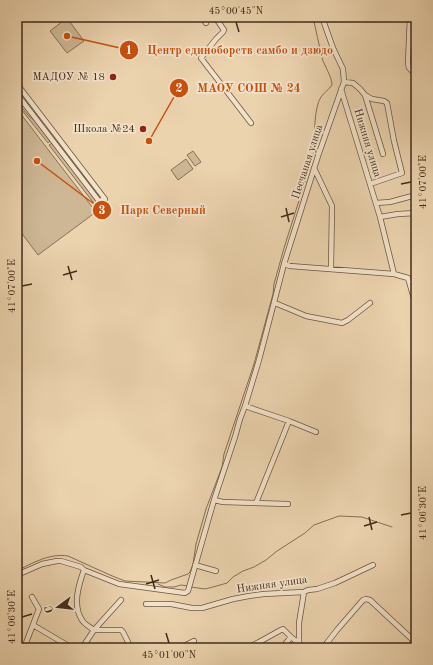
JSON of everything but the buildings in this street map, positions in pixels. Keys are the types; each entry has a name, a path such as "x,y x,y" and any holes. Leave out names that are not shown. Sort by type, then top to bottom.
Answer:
{"main road":[{"path":"410,648 416,642"}],"street":[{"path":"202,17 206,23"},
{"path":"215,17 224,30 201,58 251,124"},
{"path":"322,17 333,48 343,69 344,82 353,83 365,95 372,99 387,102 394,141 402,173 370,184"},
{"path":"410,17 408,63 409,68 416,75"},
{"path":"409,41 416,42"},
{"name":"Песчаная улица","path":"17,575 42,564 60,561 81,567 84,570 119,584 185,593 188,589 214,500 259,360 284,264 314,168 344,82"},
{"path":"17,84 105,199 99,201 17,94"},
{"name":"Нижняя улица","path":"341,88 380,217 394,274"},
{"path":"365,95 382,154"},
{"path":"57,146 61,142"},
{"path":"314,168 332,206 331,269"},
{"path":"376,203 390,202 416,195"},
{"path":"380,217 416,213"},
{"path":"284,264 290,266 394,274 408,278 416,306"},
{"path":"275,303 306,316 342,323 370,303"},
{"path":"245,406 316,432"},
{"path":"256,504 289,421"},
{"path":"214,500 222,502 256,504 288,504"},
{"path":"195,565 216,571"},
{"name":"Нижняя улица","path":"146,604 171,604 192,608 202,608 249,596 304,592 335,583 373,565"},
{"path":"84,570 80,582 77,604 82,620 94,630 121,630 131,648"},
{"path":"299,644 299,624 304,592"},
{"path":"24,648 39,609 32,596"},
{"path":"323,648 363,600 366,599 370,600 416,642"},
{"path":"83,647 94,630 121,600"},
{"path":"33,625 72,648"},
{"path":"229,648 245,648 251,646 283,629 305,648"},
{"path":"282,648 291,637"},
{"path":"180,648 194,641"}],"shaded area":[{"path":"67,18 84,41 67,53 50,31"},
{"path":"17,101 50,141 48,143 17,104"},
{"path":"17,109 96,212 38,255 17,227"},
{"path":"52,143 102,208 99,210 49,145"},
{"path":"193,151 201,162 195,166 187,155"},
{"path":"186,159 193,169 178,180 171,170"}],"waterway":[{"path":"17,571 41,559 61,555 68,556 125,581 165,583 190,572 206,509 222,467 224,454 254,364 284,248 315,150 315,122 317,108 321,97 332,85 330,75 322,58 313,17"},
{"path":"191,587 205,589 227,583 243,571 266,560 314,525 339,516 362,517 392,527"},
{"path":"158,584 165,587 181,585 188,586"}],"place":[{"name":"Центр единоборств самбо и дзюдо","path":"67,36"},
{"name":"МАДОУ № 18","path":"113,77"},
{"name":"Школа №24","path":"143,129"},
{"name":"МАОУ СОШ № 24","path":"149,141"},
{"name":"Парк Северный","path":"37,161"}]}
